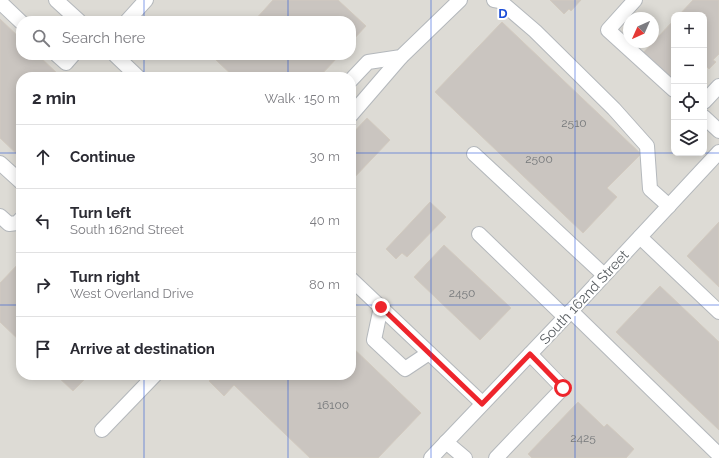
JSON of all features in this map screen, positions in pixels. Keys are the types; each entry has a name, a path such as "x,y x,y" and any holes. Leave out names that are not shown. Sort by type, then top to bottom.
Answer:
{"street":[{"path":"56,0 74,16"},
{"path":"132,16 146,0"},
{"path":"356,109 401,57 460,0"},
{"path":"494,0 500,1 535,31 614,109 647,146 650,188 669,206"},
{"path":"635,0 608,30 671,87"},
{"path":"0,1 16,17"},
{"path":"356,75 368,62 401,57"},
{"path":"120,60 133,72"},
{"path":"707,99 719,86"},
{"path":"707,120 719,131"},
{"path":"474,154 604,275"},
{"name":"South 162nd Street","path":"431,458 669,206 717,158"},
{"path":"0,163 16,177"},
{"path":"0,216 9,224 16,223"},
{"path":"479,234 568,314 719,455"},
{"path":"640,237 719,312"},
{"path":"356,284 482,404"},
{"path":"381,307 374,340 405,369 429,353"},
{"path":"496,458 563,388 530,354"},
{"path":"102,430 150,380"},
{"path":"446,442 465,458"}],"shaded area":[{"path":"0,0 719,0 719,458 0,458"}],"building":[{"path":"273,0 338,0 355,16 259,16"},
{"path":"550,0 581,0 571,11 569,9 564,14"},
{"path":"693,0 719,0 719,54 713,60 716,62 709,69 707,67 707,12 682,12"},
{"path":"356,17 366,26 356,37"},
{"path":"0,19 16,34 16,60 43,60 56,72 16,72 16,153 0,138"},
{"path":"502,22 641,154 607,188 617,197 583,233 435,92"},
{"path":"671,23 671,81 642,54 648,48 659,48 659,36"},
{"path":"216,60 335,60 324,72 229,72"},
{"path":"367,118 390,140 356,176 356,130"},
{"path":"430,202 446,217 407,257 402,253 396,259 386,249"},
{"path":"719,222 719,287 687,256"},
{"path":"444,245 511,308 480,340 414,277"},
{"path":"16,266 16,337 0,322 0,283"},
{"path":"660,286 719,342 719,430 616,332"},
{"path":"356,351 421,413 378,458 310,458 234,385 224,396 209,381 356,380"},
{"path":"61,380 84,380 73,391"},
{"path":"578,402 604,427 607,424 634,449 626,458 532,458 528,454"}],"route":[{"path":"381,307 482,404 530,354 563,388"}]}
